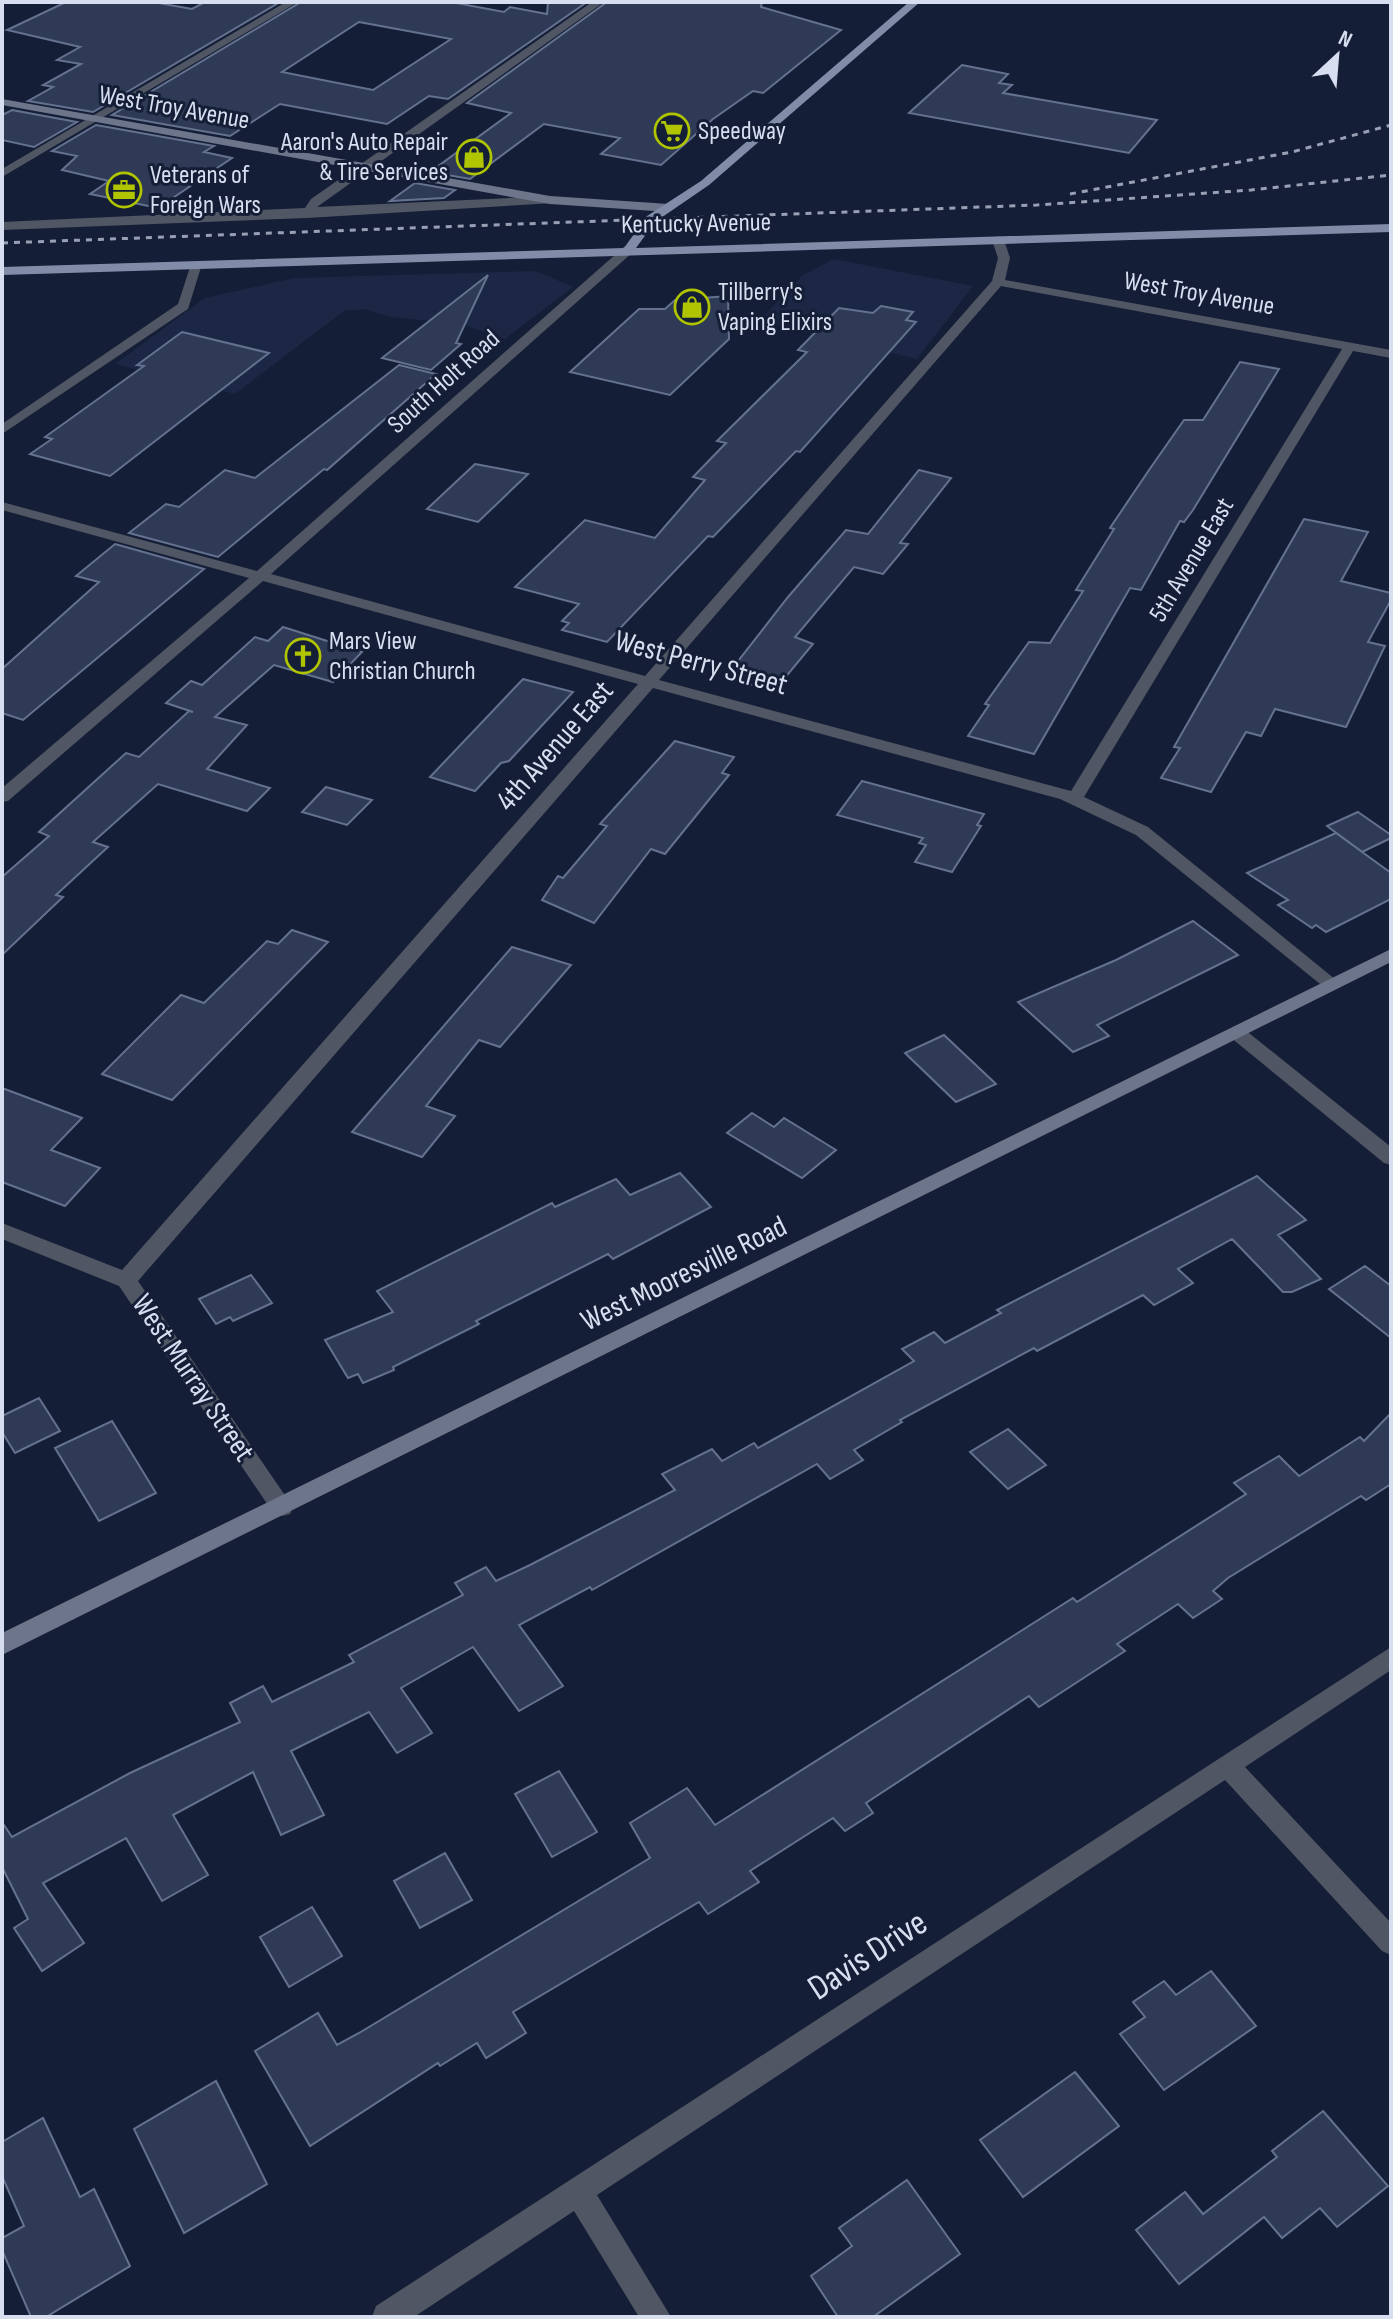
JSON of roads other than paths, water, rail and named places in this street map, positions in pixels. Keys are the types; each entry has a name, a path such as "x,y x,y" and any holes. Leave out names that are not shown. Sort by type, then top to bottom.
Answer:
{"main road":[{"name":"South Holt Road","path":"629,249 651,219 705,183 915,2"},
{"name":"West Troy Avenue","path":"2,102 550,200 669,208"},
{"name":"Kentucky Avenue","path":"2,271 629,249 1391,228"},
{"name":"West Mooresville Road","path":"2,1645 1391,955"}],"street":[{"path":"2,174 293,2"},
{"path":"307,214 315,202 599,2"},
{"path":"2,226 307,214 550,200"},
{"path":"998,240 1004,258 998,282"},
{"name":"South Holt Road","path":"2,797 259,577 629,249"},
{"path":"2,430 184,306 196,264"},
{"name":"West Troy Avenue","path":"998,282 1391,354"},
{"name":"4th Avenue East","path":"126,1280 998,282"},
{"name":"5th Avenue East","path":"1075,799 1350,346"},
{"name":"West Perry Street","path":"2,506 650,680 1075,799 1142,831 1332,984"},
{"path":"1237,1033 1391,1158"},
{"name":"West Murray Street","path":"2,1231 126,1280 282,1507"},
{"name":"Davis Drive","path":"387,2317 1391,1657"},
{"path":"1228,1766 1391,1942"},
{"path":"578,2191 656,2317"}],"railway":[{"path":"1070,194 1292,152 1391,125"},
{"path":"2,243 1037,205 1251,190 1391,175"}],"place":[{"name":"Speedway","path":"672,131"},
{"name":"Aaron's Auto Repair & Tire Services","path":"474,157"},
{"name":"Veterans of Foreign Wars","path":"124,190"},
{"name":"Tillberry's Vaping Elixirs","path":"692,307"},
{"name":"Mars View Christian Church","path":"303,656"}]}
